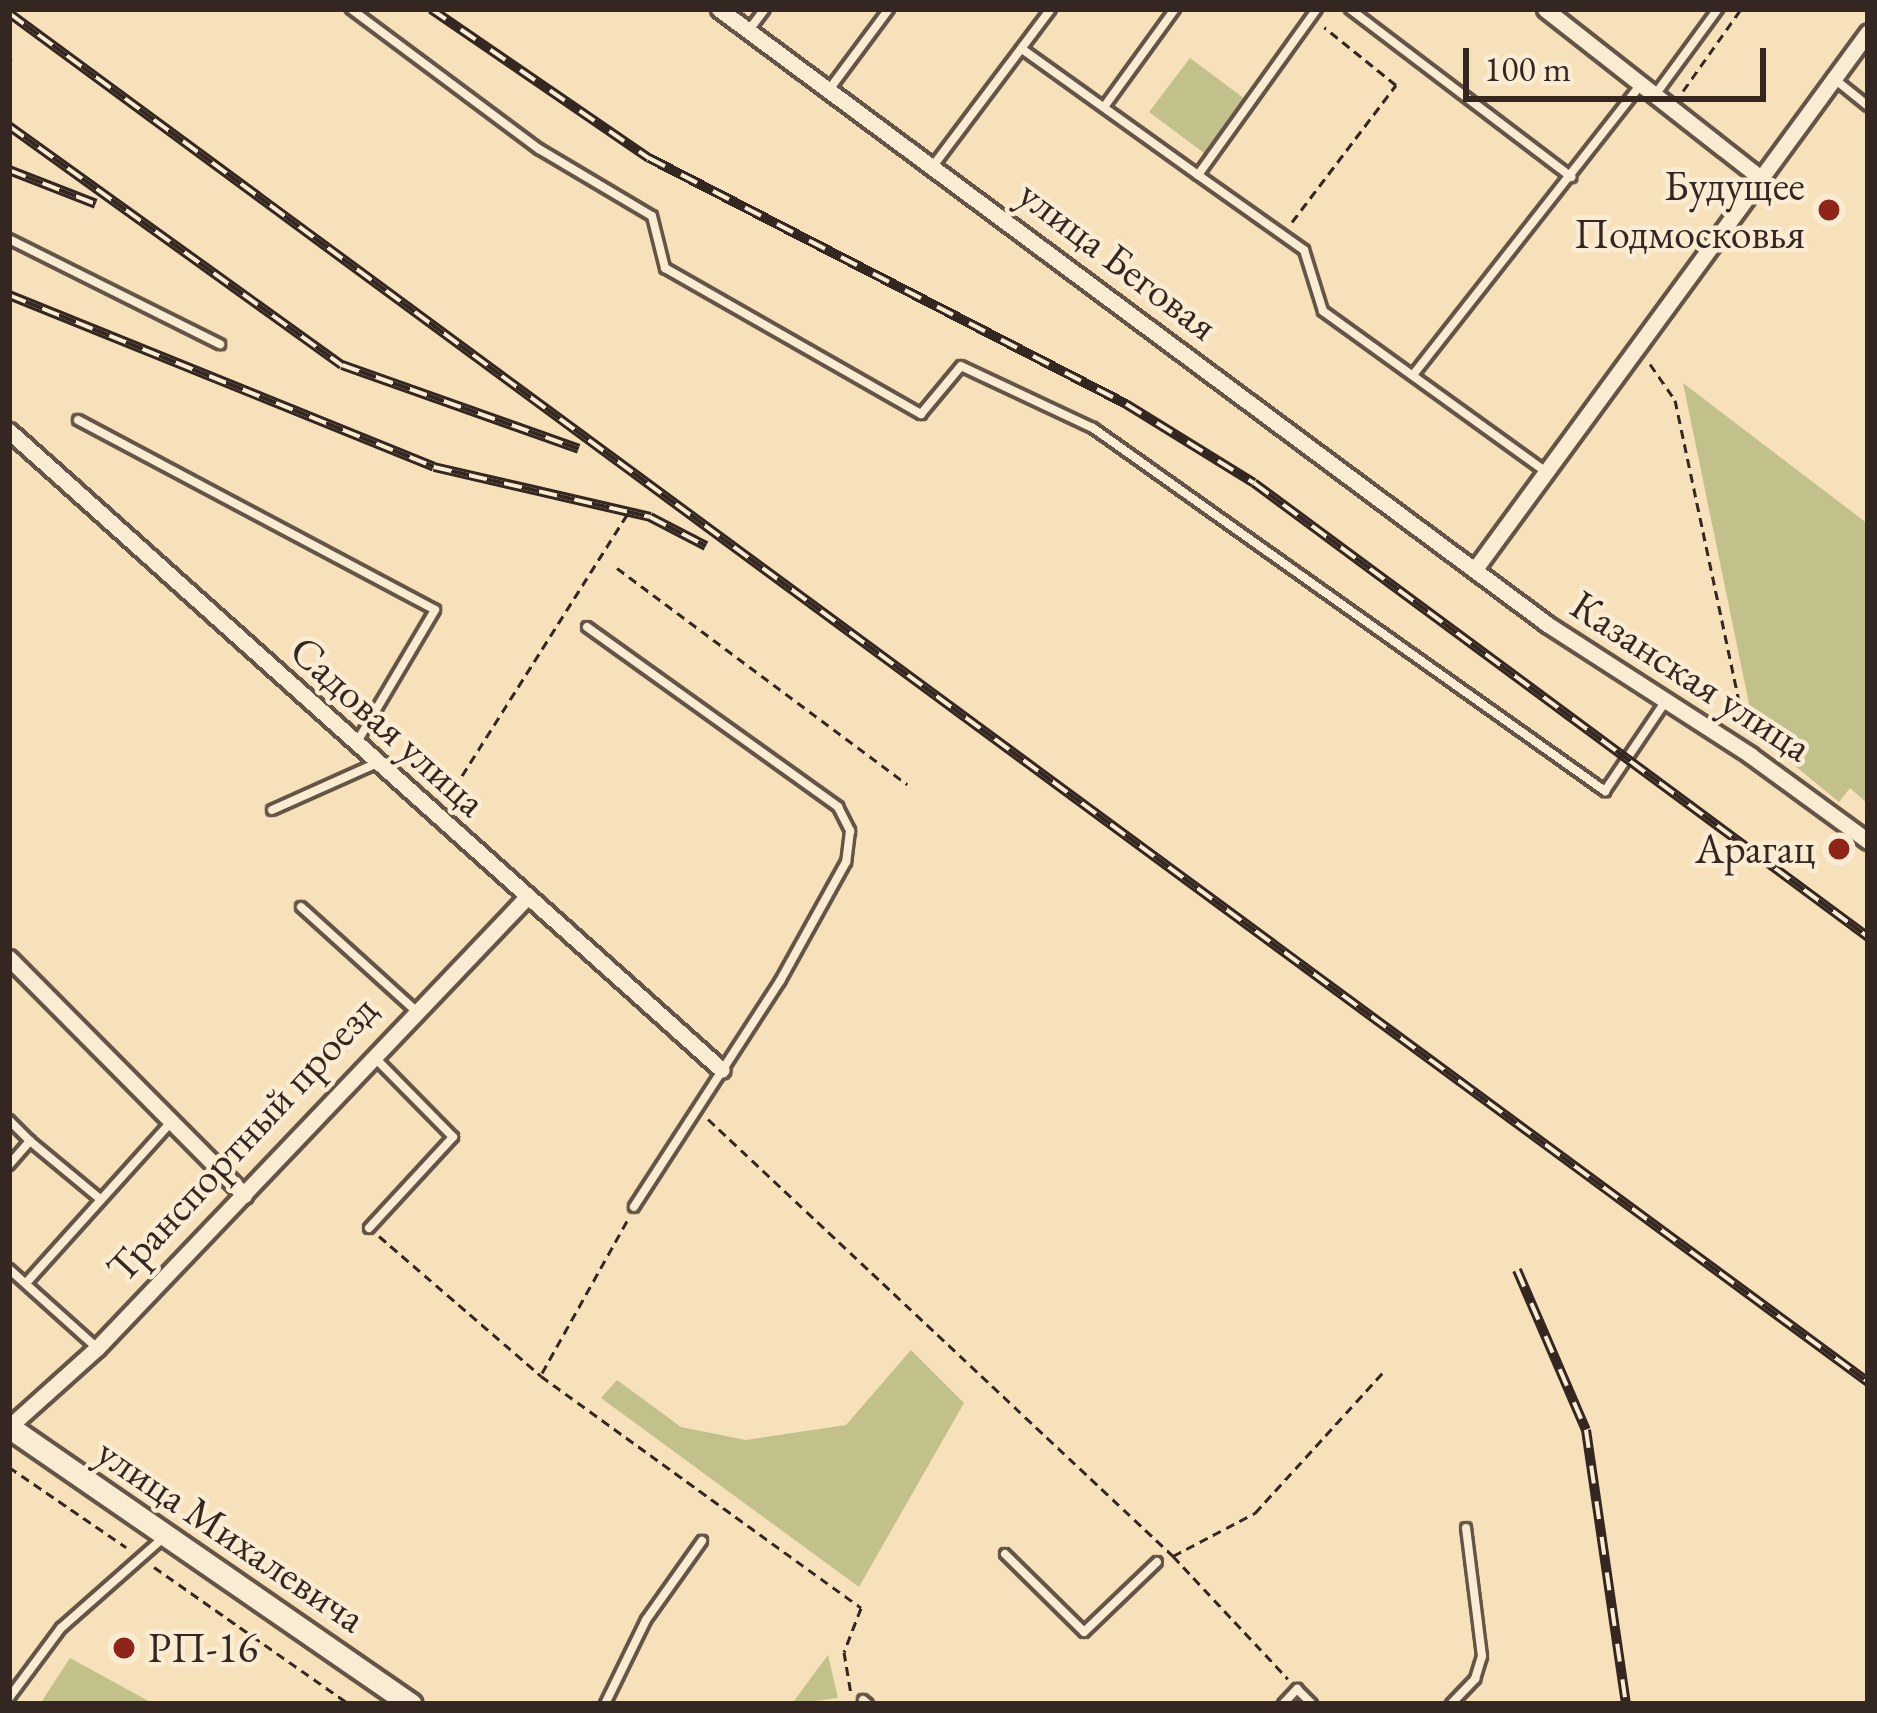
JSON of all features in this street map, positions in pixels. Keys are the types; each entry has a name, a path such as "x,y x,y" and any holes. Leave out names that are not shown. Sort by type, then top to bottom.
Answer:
{"main road":[{"name":"улица Михалевича","path":"10,1427 410,1704"}],"street":[{"name":"улица Беговая","path":"719,9 831,87 1475,569"},
{"path":"1545,9 1758,176"},
{"path":"1475,569 1758,176 1868,32"},
{"name":"Садовая улица","path":"9,431 435,818 722,1070"},
{"name":"Казанская улица","path":"1475,569 1665,702 1750,754 1868,842"},
{"name":"Транспортный проезд","path":"10,1427 98,1348 244,1195 310,1113 374,1056 526,898"},
{"path":"9,958 244,1195"}],"lane":[{"path":"351,9 539,148 652,216 664,268 921,414 961,366 1094,428 1605,791 1665,702"},
{"path":"748,31 765,9"},
{"path":"831,87 889,9"},
{"path":"932,167 1051,9"},
{"path":"1104,107 1175,9"},
{"path":"1350,9 1570,177"},
{"path":"1655,96 1718,9"},
{"path":"1198,175 1314,13"},
{"path":"1022,50 1304,250 1323,311 1547,472"},
{"path":"1831,77 1868,106"},
{"path":"1413,375 1641,84"},
{"path":"9,239 220,344"},
{"path":"78,420 435,610 354,745"},
{"path":"587,627 848,821 846,862 634,1207"},
{"path":"272,810 375,764"},
{"path":"302,907 416,1011"},
{"path":"369,1228 453,1137 374,1056"},
{"path":"9,1120 99,1198"},
{"path":"27,1282 170,1123"},
{"path":"9,1165 30,1141"},
{"path":"9,1269 98,1348"},
{"path":"1451,1704 1475,1679 1482,1656 1466,1528"},
{"path":"9,1698 61,1628 164,1537"},
{"path":"604,1704 646,1621 701,1541"},
{"path":"1005,1554 1084,1632 1156,1562"},
{"path":"1283,1704 1297,1689 1312,1704"}],"path":[{"path":"1682,104 1741,9"},
{"path":"1294,242 1291,218 1396,85 1314,13"},
{"path":"1639,347 1676,400 1750,754"},
{"path":"435,818 628,511"},
{"path":"617,568 907,784"},
{"path":"697,1108 1173,1556 1297,1689"},
{"path":"541,1376 634,1207"},
{"path":"369,1228 541,1376 861,1608 864,1616 844,1652 845,1690 866,1702"},
{"path":"1156,1562 1255,1513 1384,1370"},
{"path":"9,1467 349,1704"}],"shaded area":[{"path":"1190,58 1249,102 1208,156 1149,112"},
{"path":"1683,383 1868,524 1868,804 1850,788 1839,802 1755,733"},
{"path":"911,1350 964,1403 859,1587 601,1398 617,1380 681,1427 746,1440 846,1425"},
{"path":"828,1655 838,1698 792,1704 813,1675"},
{"path":"70,1658 154,1704 40,1704"}],"railway":[{"path":"431,9 649,158 1126,404 1254,483 1868,937"},
{"path":"9,13 1868,1382"},
{"path":"9,126 342,365 579,449"},
{"path":"9,170 96,204"},
{"path":"9,295 434,467 650,517 706,546"},
{"path":"1517,1270 1586,1430 1626,1704"}],"place":[{"name":"Будущее Подмосковья","path":"1829,210"},
{"name":"Арагац","path":"1839,849"},
{"name":"РП-16","path":"124,1648"}]}
